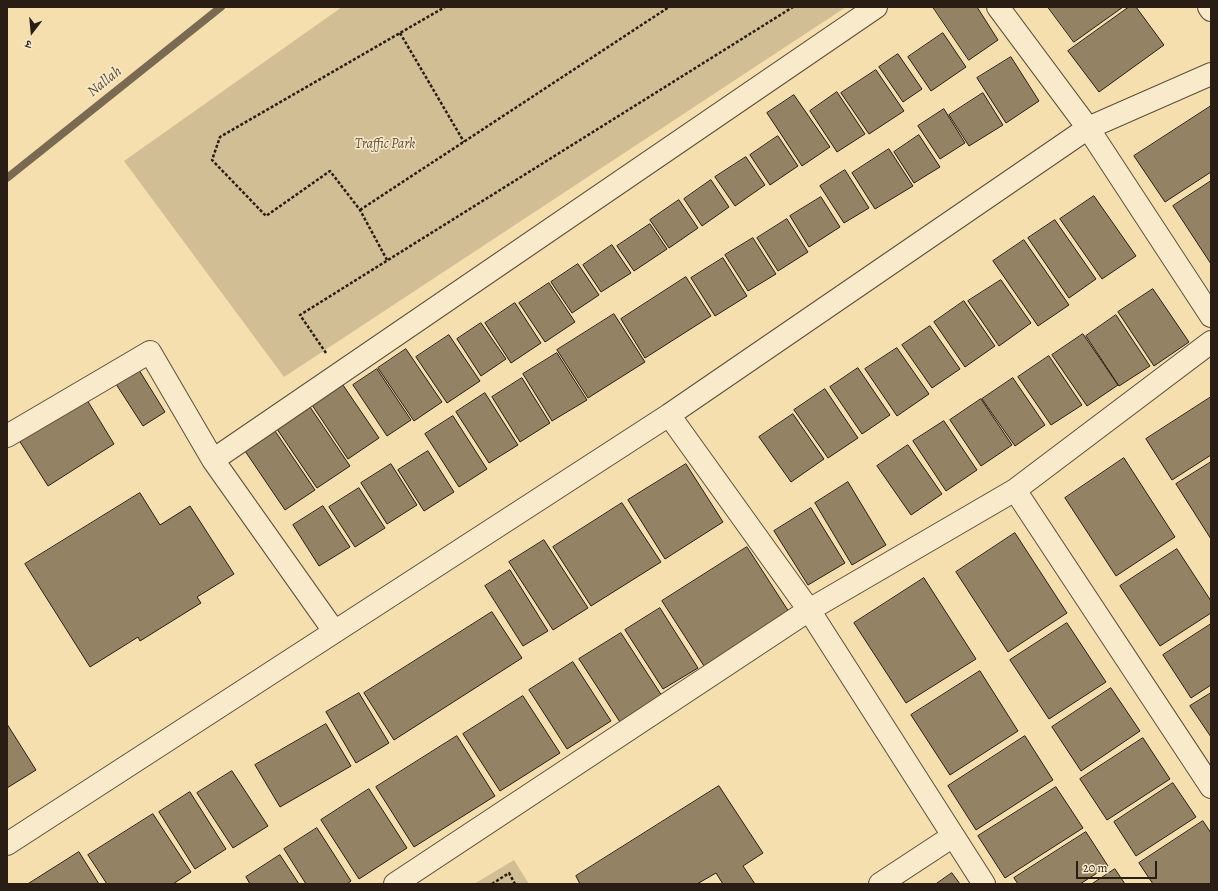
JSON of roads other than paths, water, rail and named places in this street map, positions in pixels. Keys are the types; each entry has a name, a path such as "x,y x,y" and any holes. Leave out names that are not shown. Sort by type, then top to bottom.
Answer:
{"street":[{"path":"213,460 876,7"},
{"path":"998,7 1088,128 1211,316"},
{"path":"7,844 669,415 1088,128 1211,74"},
{"path":"395,884 809,610 1015,490 1211,342"},
{"path":"7,436 150,352 213,460 334,631"},
{"path":"669,415 809,610 984,884"},
{"path":"1015,490 1211,787"},
{"path":"880,884 953,836"}],"waterway":[{"name":"Nallah","path":"7,178 221,7"}],"park label":[{"name":"Traffic Park","path":"385,145"}]}
